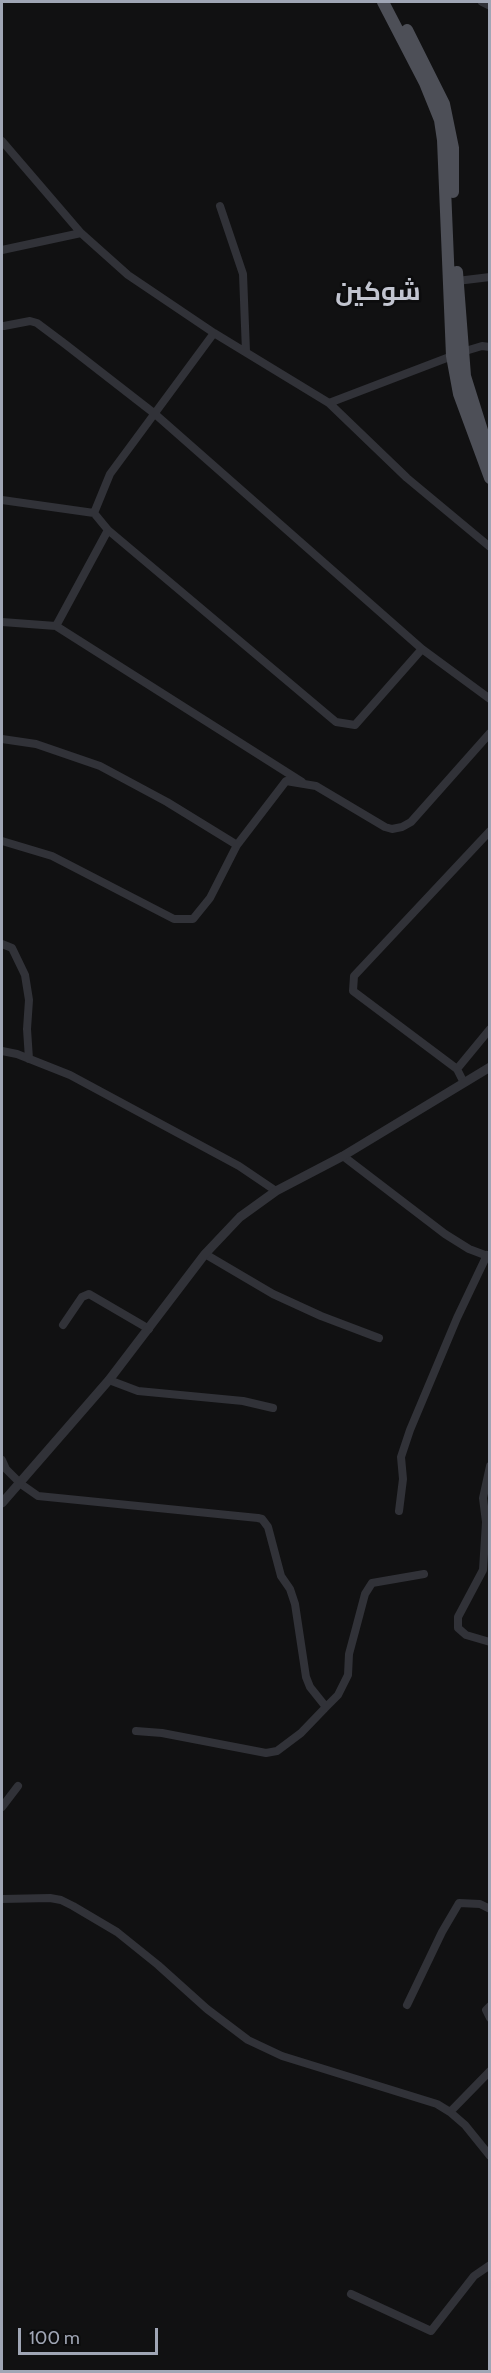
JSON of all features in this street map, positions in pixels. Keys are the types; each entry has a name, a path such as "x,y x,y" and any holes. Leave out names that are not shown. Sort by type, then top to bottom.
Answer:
{"main road":[{"path":"383,2 425,84 440,120 462,405 489,478"},
{"path":"392,2 436,85 449,123 453,148 457,354 489,456"}],"street":[{"path":"482,2 489,6"},
{"path":"2,141 5,151 81,233 128,275 214,333 329,403 367,442 489,547"},
{"path":"220,206 243,274 246,352"},
{"path":"2,250 81,233"},
{"path":"457,281 489,277"},
{"path":"4,326 30,321 37,323 155,414 422,650 489,699"},
{"path":"94,513 110,474 214,333"},
{"path":"329,403 457,354 482,346 489,347"},
{"path":"2,500 94,513 108,530 336,722 355,725 422,650"},
{"path":"56,626 108,530"},
{"path":"2,622 56,626 304,783"},
{"path":"2,841 52,856 174,919 193,919 202,910 237,845 286,781 304,783 327,791 385,827 392,829 402,827 411,822 489,733"},
{"path":"2,739 36,744 100,766 167,802 237,845"},
{"path":"464,1083 458,1069 352,991 354,976 489,831"},
{"path":"2,944 12,948 25,975 29,1000 29,1059"},
{"path":"458,1069 489,1029"},
{"path":"2,1052 29,1059 70,1075 239,1166 276,1191"},
{"path":"2,1503 109,1380 205,1254 240,1217 276,1191 344,1156 489,1067"},
{"path":"344,1156 445,1234 470,1249 488,1256 457,1318 410,1430 401,1457 403,1479 399,1511"},
{"path":"205,1254 273,1294 321,1317 380,1338"},
{"path":"63,1325 82,1297 89,1294 149,1329"},
{"path":"109,1380 138,1391 243,1401 273,1408"},
{"path":"2,1460 6,1469 18,1482 38,1496 262,1519 272,1535 281,1576 290,1589 295,1604 306,1677 310,1687 326,1707"},
{"path":"489,1466 483,1498 486,1522 483,1570 458,1617 458,1628 466,1635 489,1642"},
{"path":"136,1731 162,1733 266,1753 277,1751 301,1733 338,1695 348,1676 349,1654 365,1594 372,1583 424,1574"},
{"path":"2,1807 18,1786"},
{"path":"2,1899 38,1897 67,1903 117,1932 207,2009 248,2040 282,2056 437,2104 465,2125 489,2156"},
{"path":"407,2005 442,1932 459,1903 480,1904 489,1909"},
{"path":"489,2006 486,2010 489,2018"},
{"path":"450,2112 489,2071"},
{"path":"351,2294 431,2331 474,2276 489,2265"}],"district":[{"name":"شوكين","path":"378,292"}]}
